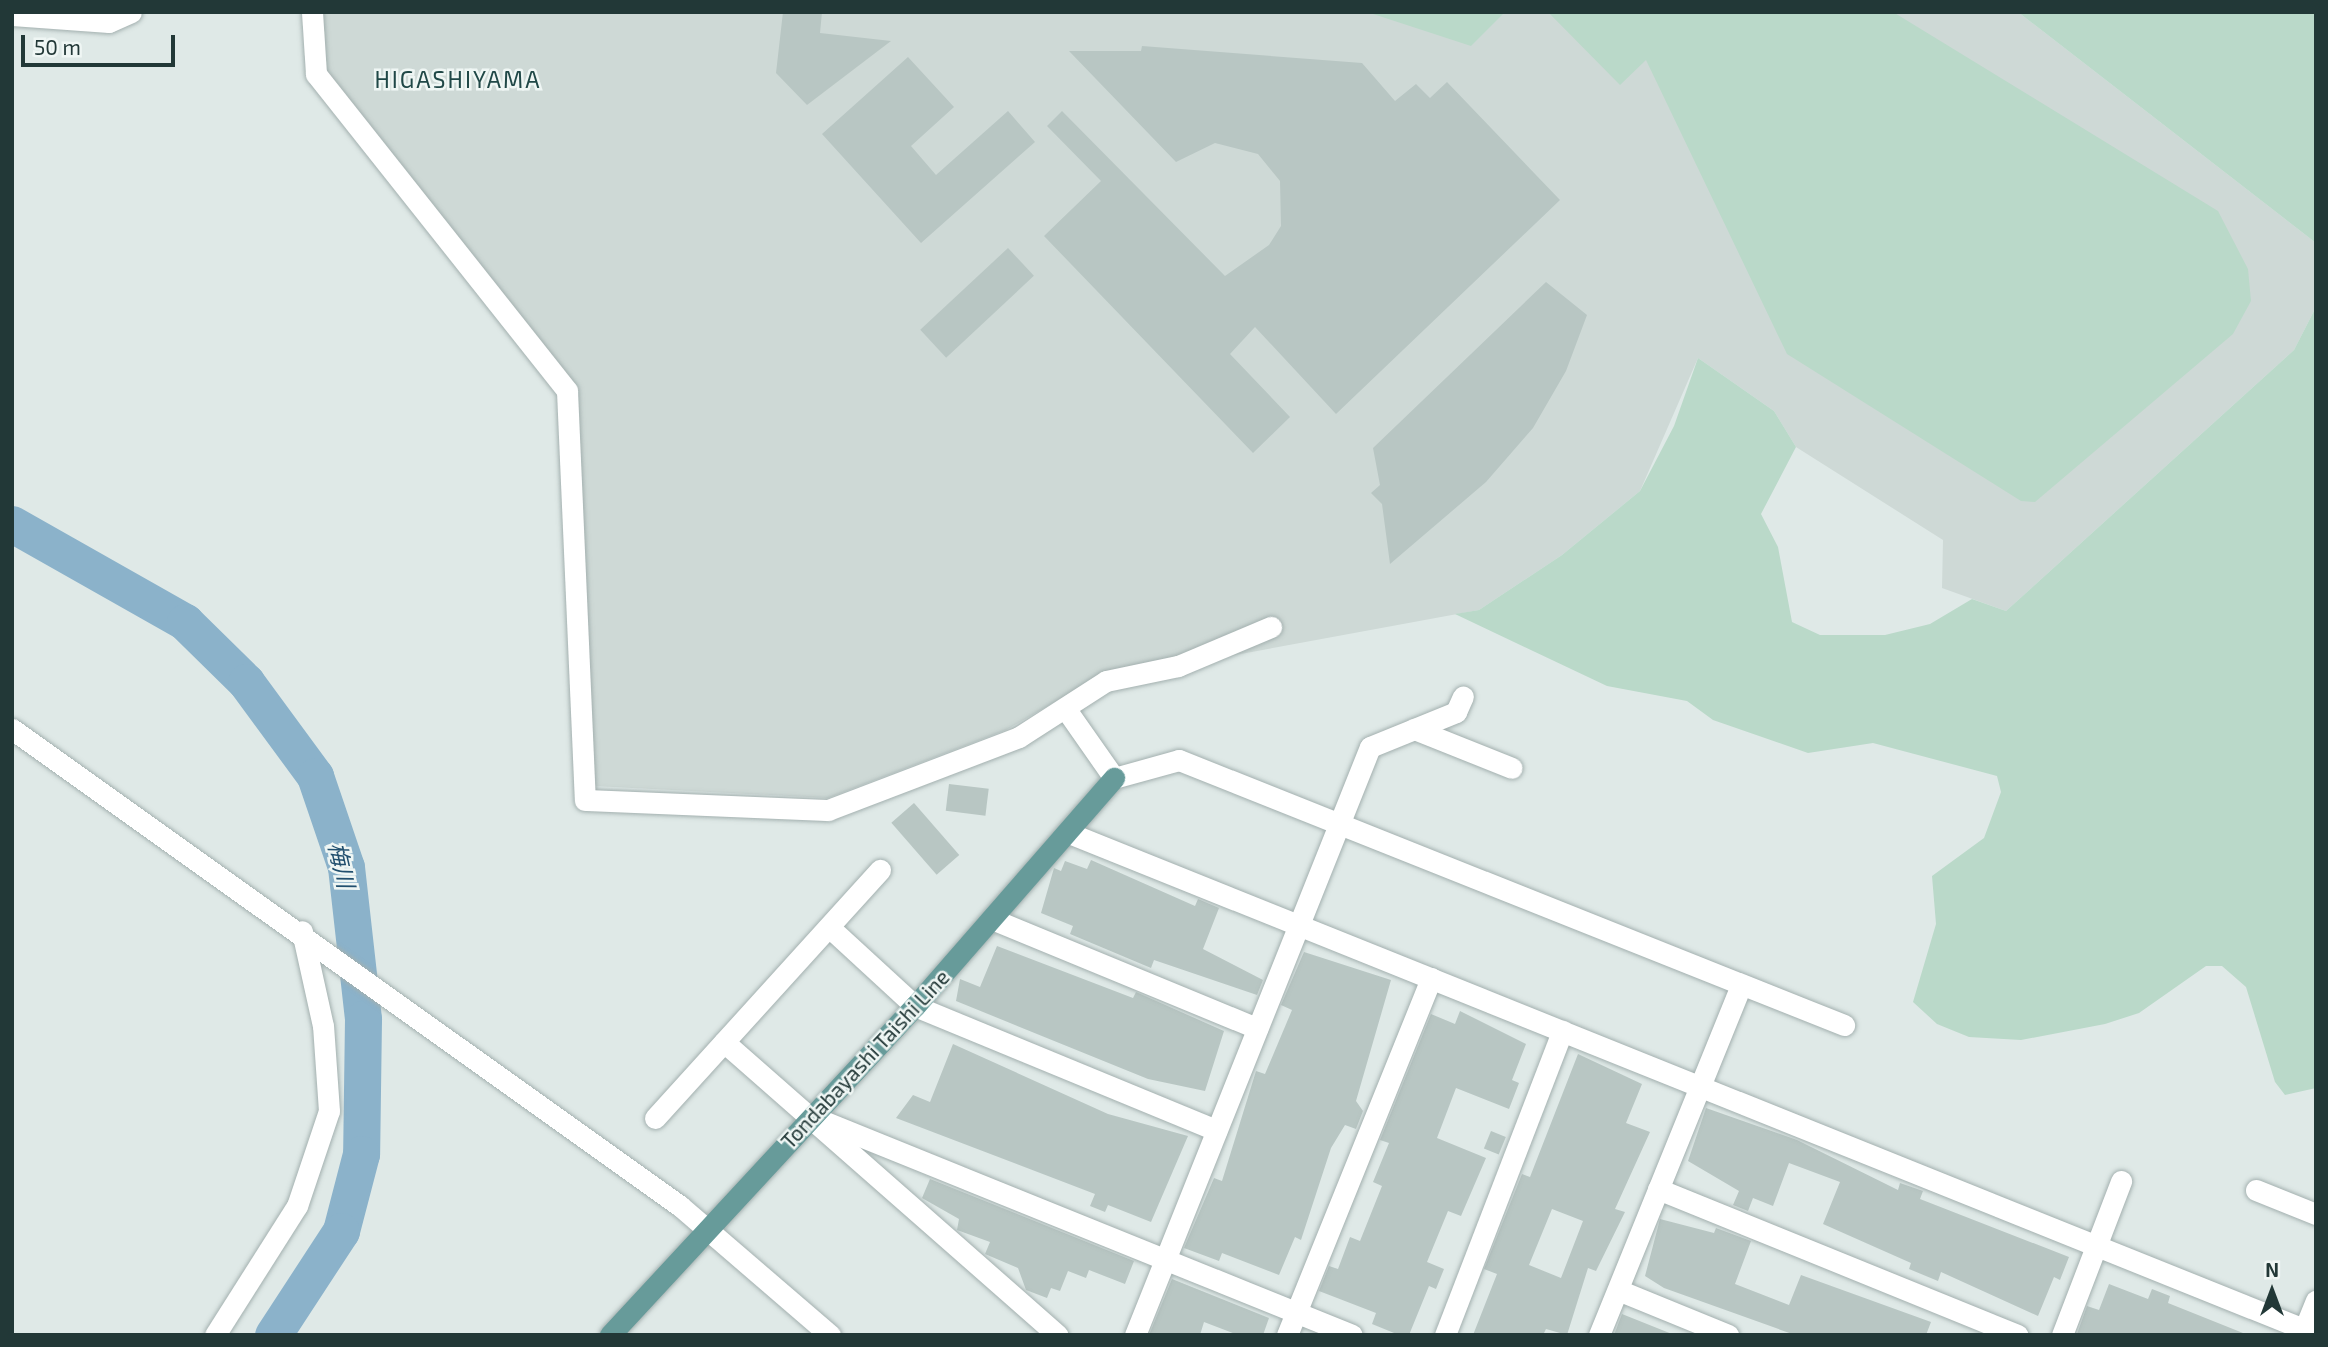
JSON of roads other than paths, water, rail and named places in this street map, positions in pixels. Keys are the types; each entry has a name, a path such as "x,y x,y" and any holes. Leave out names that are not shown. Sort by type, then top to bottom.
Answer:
{"main road":[{"name":"Tondabayashi Taishi Line","path":"610,1335 706,1228 915,1006 1114,778"}],"street":[{"path":"12,15 109,22 131,12"},
{"path":"312,12 316,74 567,391 585,800 828,810 1019,737 1106,681 1178,666 1270,627"},
{"path":"1135,1335 1370,747 1456,712 1463,696"},
{"path":"1065,708 1114,778 1179,760 1844,1025"},
{"path":"12,729 389,993 706,1228 830,1335"},
{"path":"1414,729 1512,768"},
{"path":"1069,832 2307,1333 2316,1301"},
{"path":"655,1118 880,870"},
{"path":"992,919 1258,1028"},
{"path":"829,927 915,1006 1216,1130"},
{"path":"215,1335 297,1206 329,1111 324,1026 302,931"},
{"path":"1287,1335 1431,978"},
{"path":"1598,1335 1741,985"},
{"path":"1445,1335 1562,1031"},
{"path":"724,1042 813,1116 1057,1335"},
{"path":"813,1116 1352,1335"},
{"path":"2062,1335 2121,1181"},
{"path":"1658,1189 2018,1335"},
{"path":"2256,1190 2316,1214"},
{"path":"1618,1290 1728,1335"}],"waterway":[{"name":"梅川","path":"12,524 185,622 246,682 315,776 346,867 363,1019 361,1154 341,1231 273,1335"}],"district":[{"name":"HIGASHIYAMA","path":"458,79"}]}
